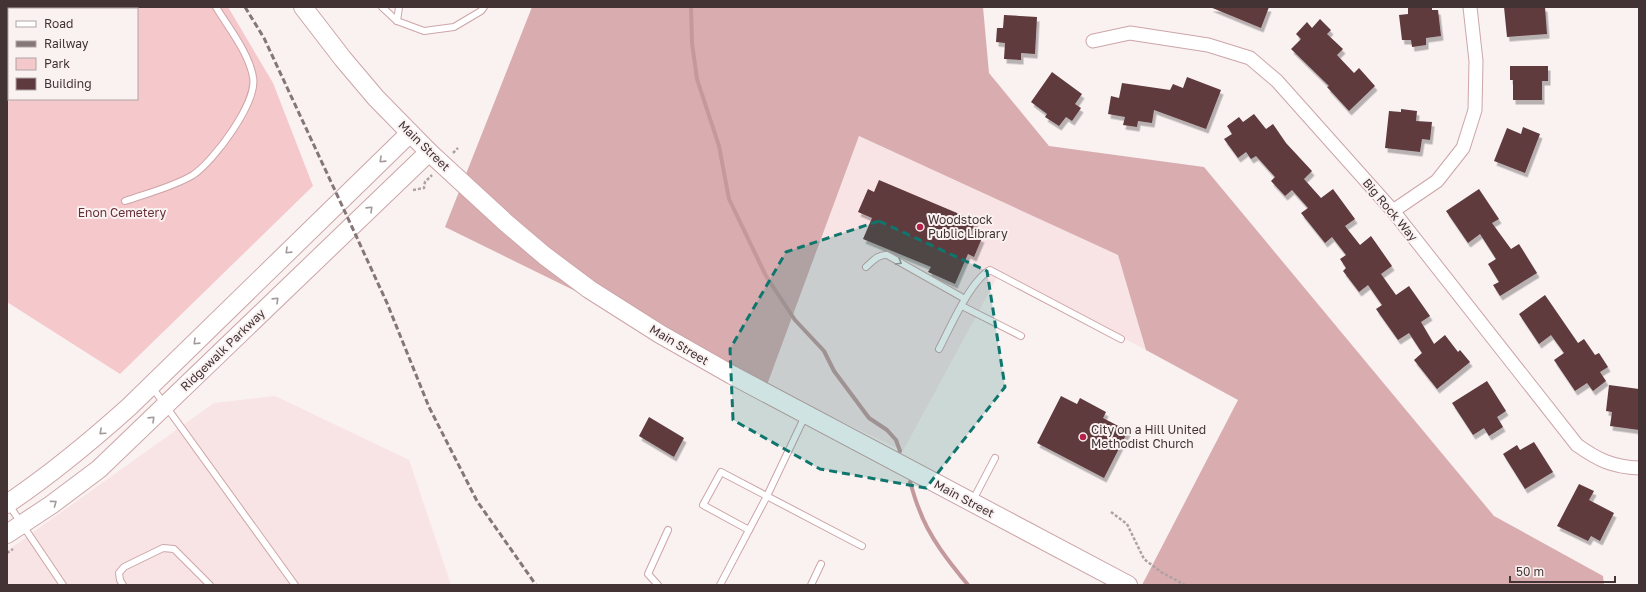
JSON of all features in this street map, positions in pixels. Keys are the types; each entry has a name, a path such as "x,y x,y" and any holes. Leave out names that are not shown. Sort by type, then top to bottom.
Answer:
{"main road":[{"name":"Main Street","path":"303,7 352,70 376,98 429,152 505,222 545,256 589,289 660,334 732,376 1128,585"},
{"name":"Ridgewalk Parkway","path":"7,504 35,486 83,448 151,386 410,133"},
{"name":"Ridgewalk Parkway","path":"14,530 51,505 99,469 429,152"}],"street":[{"path":"1393,211 1438,181 1463,148 1475,110 1476,61 1470,7"},
{"name":"Big Rock Way","path":"1093,41 1130,33 1208,45 1250,58 1278,81 1393,211 1577,445 1594,458 1624,467 1639,468"}],"lane":[{"path":"126,202 195,174 207,163 228,137 249,103 254,85 253,76 243,51 216,7"},
{"path":"382,7 397,21 424,31 454,27 481,11 484,7"},
{"path":"397,21 399,7"},
{"path":"866,267 880,255 887,255 965,300"},
{"path":"939,349 965,300 983,274 990,270 1121,339"},
{"path":"962,306 1021,336"},
{"path":"151,386 295,585"},
{"path":"720,585 767,496 806,415"},
{"path":"972,502 995,458"},
{"path":"749,530 704,506 721,472 862,546"},
{"path":"7,504 14,530 62,585"},
{"path":"658,585 648,574 668,530"},
{"path":"123,585 120,580 119,573 124,568 163,548 168,547 174,549 210,585"},
{"path":"811,585 821,564"}],"path":[{"path":"1111,512 1127,524 1144,559 1161,572 1185,585"}],"highlighted area":[{"path":"879,221 987,271 1005,387 926,488 820,469 733,420 730,349 786,252"}],"shaded area":[{"path":"532,7 983,7 989,73 1049,146 1204,167 1494,516 1603,576 1604,585 1142,585 1238,400 1146,350 1118,255 859,136 767,385 445,227"},
{"path":"859,136 1118,255 1146,350 1000,272 903,451 767,385"},
{"path":"275,396 409,460 451,585 7,585 7,551 214,403"}],"green space":[{"name":"Enon Cemetery","path":"228,7 273,83 313,186 120,374 7,302 7,20 8,18 8,100 138,100 138,8 18,8"}],"building":[{"path":"1210,7 1269,7 1261,28"},
{"path":"1408,7 1432,7 1432,10 1438,10 1441,36 1426,38 1426,45 1412,47 1411,40 1402,40 1399,15 1408,14"},
{"path":"1504,7 1545,7 1547,34 1507,37"},
{"path":"1004,15 1037,17 1035,54 1021,53 1021,60 1004,59 1005,43 996,42 997,28 1003,28"},
{"path":"1320,19 1331,30 1327,34 1343,49 1337,55 1354,73 1359,68 1375,86 1349,111 1327,87 1329,86 1291,49 1301,39 1296,34 1307,22 1312,28"},
{"path":"1510,66 1548,66 1548,81 1542,81 1542,100 1513,100 1513,80 1510,80"},
{"path":"1052,72 1082,94 1075,104 1081,108 1072,121 1066,117 1059,126 1045,117 1047,114 1031,102"},
{"path":"1187,77 1221,90 1206,129 1154,110 1152,123 1138,121 1137,127 1123,125 1125,117 1108,114 1111,96 1119,98 1122,83 1170,90 1173,84 1183,88"},
{"path":"1401,109 1417,111 1416,121 1432,122 1430,140 1422,139 1420,152 1385,148 1389,111 1401,112"},
{"path":"1254,114 1266,129 1273,124 1286,143 1312,171 1304,179 1321,198 1333,189 1355,219 1345,226 1360,245 1371,236 1392,266 1381,274 1396,295 1409,286 1430,316 1421,322 1434,344 1445,335 1458,352 1460,350 1470,362 1437,389 1414,360 1422,353 1409,333 1398,340 1376,309 1382,305 1368,285 1359,292 1343,271 1346,268 1340,259 1346,255 1332,237 1325,243 1301,213 1308,208 1292,190 1285,196 1271,181 1275,177 1256,156 1251,159 1246,152 1238,158 1224,139 1232,134 1227,126 1239,117 1243,122"},
{"path":"1523,127 1540,134 1525,173 1494,161 1507,128 1521,134"},
{"name":"Woodstock Public Library","path":"879,180 976,221 970,234 982,238 974,257 968,254 955,284 928,272 931,267 863,239 872,218 858,212 868,189 874,192"},
{"path":"1479,189 1499,219 1492,223 1511,249 1519,244 1537,273 1500,296 1493,285 1499,282 1488,264 1496,259 1480,234 1468,243 1446,211"},
{"path":"1545,295 1578,343 1584,339 1595,355 1599,353 1608,367 1600,372 1606,381 1593,391 1587,383 1575,391 1554,360 1564,353 1551,335 1539,344 1519,314"},
{"path":"1487,381 1506,411 1497,417 1503,427 1489,436 1484,428 1473,435 1452,403"},
{"path":"1609,385 1639,389 1639,430 1610,426 1612,412 1606,411"},
{"name":"City on a Hill United Methodist Church","path":"1061,396 1077,404 1080,398 1106,412 1103,418 1128,431 1104,478 1037,443"},
{"path":"649,417 684,438 674,457 639,436"},
{"path":"1534,442 1553,472 1525,489 1503,454 1517,445 1520,450"},
{"path":"1579,484 1594,491 1589,500 1614,513 1600,541 1591,536 1588,541 1557,526"}],"waterway":[{"path":"691,7 692,43 697,79 719,146 729,199 766,276 795,320 824,351 834,371 869,418 887,430 896,440 900,451"},
{"path":"910,482 928,529 947,558 968,585"}],"railway":[{"path":"245,7 264,38 387,303 429,407 477,501 536,585"}],"place":[{"name":"Woodstock Public Library","path":"920,227"},
{"name":"City on a Hill United Methodist Church","path":"1083,437"}]}
